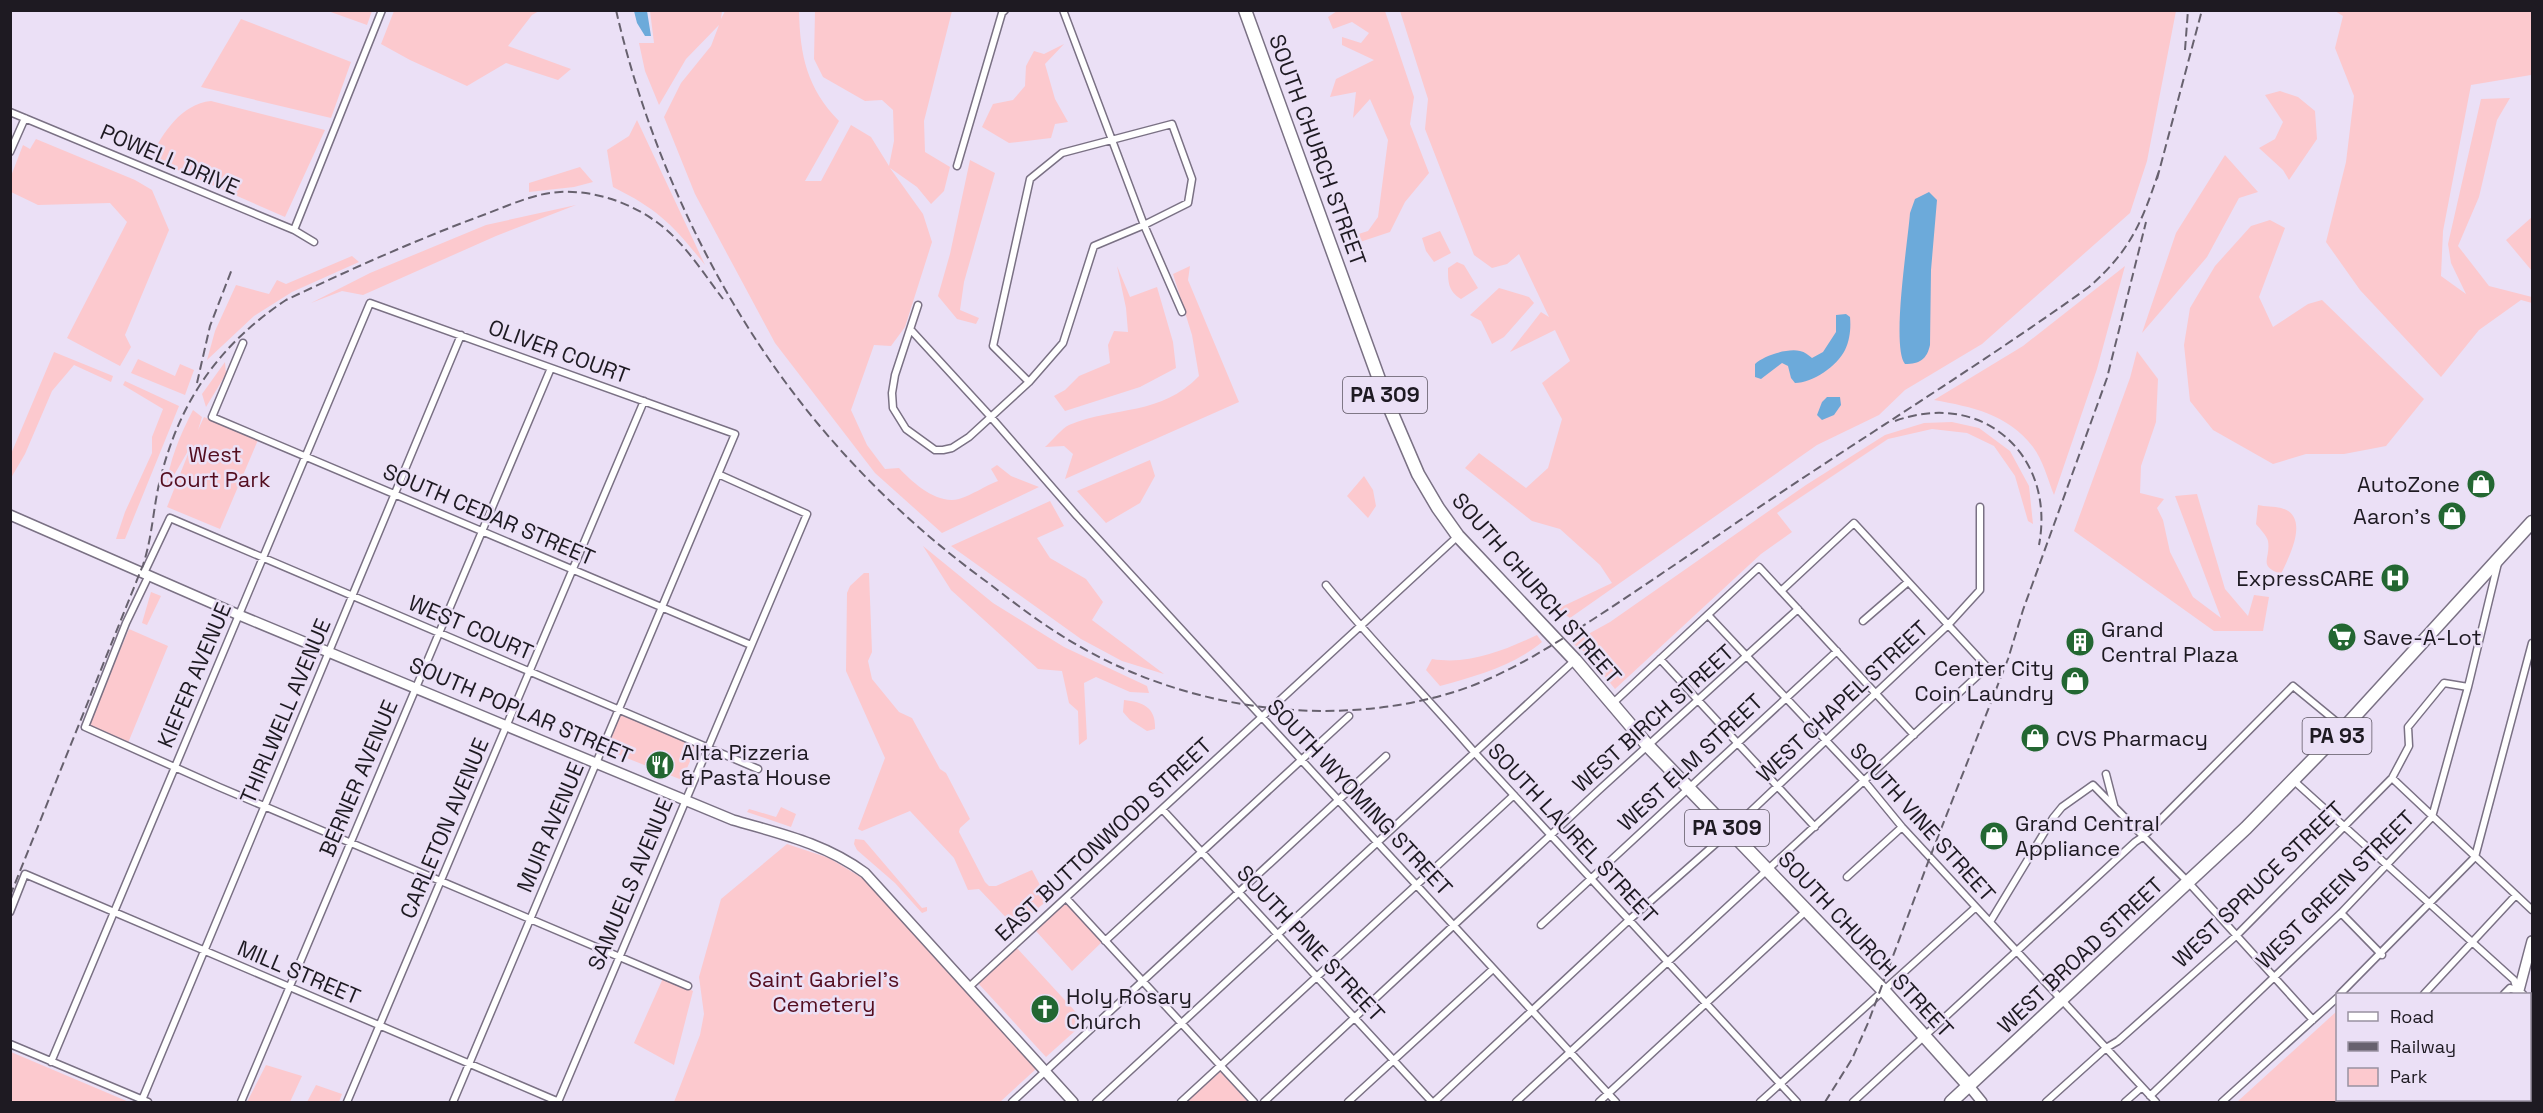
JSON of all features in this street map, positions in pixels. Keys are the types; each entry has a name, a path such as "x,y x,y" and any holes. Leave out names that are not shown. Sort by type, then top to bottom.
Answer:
{"highway":[{"name":"SOUTH CHURCH STREET","path":"1245,10 1388,404 1418,474 1438,508 1458,536 1575,660 1649,747 1884,991 1969,1086"},
{"name":"WEST BROAD STREET","path":"1951,1102 2189,883 2293,780 2344,728 2532,522"}],"main road":[{"name":"SOUTH POPLAR STREET","path":"10,515 239,615 733,820 810,842 842,857 865,873 1073,1102"},
{"path":"2519,993 2532,941"},
{"name":"PA 309","path":"1969,1086 1982,1102"}],"street":[{"path":"294,230 382,10"},
{"path":"957,166 1002,13 1005,10"},
{"path":"1063,10 1144,225 1182,312"},
{"name":"POWELL DRIVE","path":"10,112 294,230 314,242"},
{"path":"10,152 25,118"},
{"path":"918,305 896,375 892,393 893,408 906,429 935,450 943,450 952,448 969,436 1029,382 1063,343 1094,246 1188,203 1192,179 1172,124 1062,153 1030,179 993,346 1029,382"},
{"name":"OLIVER COURT","path":"370,303 735,434"},
{"name":"KIEFER AVENUE","path":"51,1062 370,303"},
{"name":"SOUTH WYOMING STREET","path":"911,330 1077,516 1616,1102"},
{"name":"THIRLWELL AVENUE","path":"145,1101 203,950 461,335"},
{"name":"SOUTH CEDAR STREET","path":"243,344 212,417 751,645"},
{"name":"BERNER AVENUE","path":"241,1102 551,368"},
{"name":"CARLETON AVENUE","path":"347,1102 644,401"},
{"name":"MUIR AVENUE","path":"453,1102 735,434"},
{"name":"SAMUELS AVENUE","path":"558,1102 807,514 718,474"},
{"name":"WEST CHAPEL STREET","path":"1433,1102 1629,920 1730,831 1948,625 1980,590 1980,507"},
{"name":"WEST COURT","path":"147,574 170,518 758,769"},
{"path":"1516,1102 1987,667 1854,523 1781,591"},
{"name":"EAST BUTTONWOOD STREET","path":"968,988 1458,536"},
{"name":"WEST GREEN STREET","path":"2150,1095 2341,913 2432,817 2468,687 2499,560"},
{"path":"1611,704 1759,567 1914,735"},
{"path":"147,574 85,727 264,806 688,986"},
{"path":"1863,621 1908,582"},
{"name":"SOUTH LAUREL STREET","path":"1326,585 1359,627 1428,698 1475,753 1797,1102"},
{"name":"WEST BIRCH STREET","path":"1264,1102 1552,837 1599,790 1649,747 1798,609"},
{"name":"SOUTH VINE STREET","path":"1708,615 1865,782 1902,827 2156,1102"},
{"path":"2345,993 2475,857 2532,643"},
{"name":"WEST ELM STREET","path":"1541,925 1837,651"},
{"path":"1660,659 1815,827"},
{"path":"1096,1102 1575,660"},
{"name":"WEST SPRUCE STREET","path":"2046,1102 2236,935 2392,778 2409,746 2408,727 2444,683 2468,687"},
{"path":"1853,1102 2144,836 2293,686 2344,728"},
{"path":"1105,940 1349,716"},
{"path":"1012,1102 1386,756"},
{"path":"2106,774 2114,805"},
{"path":"2392,778 2532,909"},
{"path":"2293,780 2514,980 2519,993"},
{"path":"1990,922 2053,818 2062,807 2092,786 2114,805 2189,883 2313,1020"},
{"path":"1181,1102 1514,795"},
{"name":"SOUTH PINE STREET","path":"1162,809 1433,1102"},
{"path":"1847,877 1902,827"},
{"name":"MILL STREET","path":"10,912 25,874 558,1102"},
{"path":"2425,993 2516,895"},
{"path":"1066,898 1254,1102"},
{"path":"1760,1102 1976,907"},
{"path":"1599,1102 1807,910"},
{"path":"2341,913 2382,955"},
{"path":"1348,1102 1493,969"},
{"path":"2505,993 2510,988 2518,993"},
{"path":"2222,1102 2336,1001"},
{"path":"10,1044 145,1101"},
{"path":"2125,1102 2142,1087"}],"green space":[{"path":"372,10 367,25 328,11"},
{"path":"394,11 539,11 532,15 508,46 571,69 558,80 506,63 467,86 381,44"},
{"path":"650,11 722,11 721,19 725,11 799,11 801,43 807,70 819,96 839,121 805,181 821,181 851,125 871,137 889,166 894,141 893,110 882,100 865,101 823,77 814,59 815,11 952,11 924,121 925,152 950,167 944,191 931,204 917,187 890,168 923,214 932,242 905,327 891,346 874,345 851,410 867,445 885,469 899,468 918,486 934,496 951,500 974,493 998,481 991,469 997,465 1011,476 1039,487 942,533 875,473 775,343 695,194 664,117 681,83 711,46 719,25 686,59 659,105 645,71 639,43 654,43"},
{"path":"1337,11 1385,11 1414,97 1410,124 1429,173 1405,202 1390,232 1351,245 1349,237 1368,231 1378,217 1388,140 1370,99 1353,118 1356,92 1330,97 1336,79 1374,60 1342,45 1342,37 1361,43 1369,33 1352,22 1333,29 1328,17"},
{"path":"1400,11 2176,11 2147,161 2130,213 1982,344 1905,390 1879,415 1817,445 1570,618 1557,609 1612,583 1600,565 1560,529 1532,521 1465,468 1479,453 1526,488 1548,468 1562,419 1542,383 1570,361 1555,330 1510,352 1541,312 1549,317 1519,254 1507,264 1492,268 1474,255 1425,129 1428,99"},
{"path":"2335,11 2532,11 2531,75 2471,85 2443,231 2441,276 2466,294 2451,263 2448,244 2481,99 2510,98 2497,120 2479,197 2458,246 2489,286 2532,297 2532,303 2521,300 2479,330 2441,377 2360,290 2326,242 2346,162 2354,96 2335,48 2343,16"},
{"path":"241,19 351,62 331,118 201,87"},
{"path":"1064,44 1045,64 1055,99 1068,122 1055,124 1051,138 1009,143 982,127 993,104 1013,100 1025,86 1026,66 1034,51 1044,54"},
{"path":"2280,91 2298,97 2315,111 2317,139 2289,180 2283,170 2259,148 2275,139 2283,122 2265,95"},
{"path":"211,101 325,130 285,217 150,158 174,121 200,103"},
{"path":"637,120 705,265 684,239 654,211 613,187 607,150 629,136"},
{"path":"36,139 135,180 152,190 169,230 125,335 131,347 120,366 67,338 127,222 110,203 38,205 11,192 11,176 23,145 30,149"},
{"path":"2225,155 2258,192 2239,198 2207,257 2142,333 2176,233"},
{"path":"970,160 995,173 964,282 960,310 979,318 976,324 957,319 938,296 950,254"},
{"path":"580,167 593,182 574,187 529,192 529,183"},
{"path":"576,205 496,236 363,295 342,291 311,303 370,273 486,225"},
{"path":"2532,217 2532,271 2506,240"},
{"path":"2270,220 2285,228 2259,297 2273,327 2308,304 2322,300 2424,399 2386,446 2344,454 2306,454 2273,464 2213,430 2190,401 2184,345 2190,308 2215,266 2251,226"},
{"path":"1440,231 1451,253 1434,262 1426,251 1422,238"},
{"path":"352,256 359,262 292,292 254,316 207,360 215,331 236,285 269,294 277,280 286,284"},
{"path":"1457,262 1464,265 1478,288 1461,299 1451,289 1448,278 1448,268"},
{"path":"1117,266 1130,297 1157,287 1173,342 1176,368 1140,387 1065,411 1054,396 1065,390 1079,376 1110,363 1108,345 1114,331 1128,332 1126,308"},
{"path":"1190,266 1188,280 1239,402 1065,479 1073,454 1064,446 1045,447 1066,427 1086,419 1153,404 1169,398 1199,376 1192,335 1173,274"},
{"path":"2125,266 2097,369 2054,495 2037,452 2012,427 2001,419 1975,409 1934,400 2023,346"},
{"path":"1499,288 1529,297 1534,303 1504,337 1492,344 1481,321 1470,315"},
{"path":"2137,351 2158,379 2156,422 2141,466 2140,493 2164,499 2157,508 2163,520 2170,552 2193,597 2221,618 2175,496 2197,494 2225,589 2248,616 2254,595 2269,597 2263,631 2214,631 2074,531 2130,378"},
{"path":"54,352 113,376 111,382 74,365 52,391 25,454 11,478 11,454"},
{"path":"138,359 175,376 180,364 194,370 185,395 131,373"},
{"path":"225,362 226,374 206,407 202,394"},
{"path":"125,381 179,406 125,539 116,539 125,512 152,453 152,437 163,409 123,385"},
{"name":"West Court Park","path":"193,410 202,417 198,430 204,417 258,440 220,529 167,507 192,444 166,489 176,448"},
{"path":"1952,422 1979,428 2010,451 2029,486 2033,524 2028,521 2015,476 1994,446 1967,433 1932,429 1888,439 1777,513 1792,532 1761,554 1615,689 1585,652 1572,643 1610,622 1806,485 1885,435 1924,423"},
{"path":"1150,460 1155,476 1140,503 1106,523 1077,491"},
{"path":"1364,476 1373,490 1376,506 1368,518 1347,496"},
{"path":"1050,501 1064,526 1037,538 1050,558 1086,579 1103,602 1092,620 1164,674 1122,661 1081,639 951,546"},
{"path":"2258,505 2281,508 2290,512 2295,519 2295,538 2281,574 2267,565 2268,541 2256,524"},
{"path":"923,546 993,603 1064,647 1147,686 1149,693 1130,692 1096,677 1084,683 1087,739 1079,745 1078,711 1069,703 1062,671 1038,669 951,590"},
{"path":"864,573 869,573 872,652 868,661 872,679 899,712 912,718 940,769 946,773 970,819 960,828 959,832 985,882 989,886 996,886 1032,870 1048,900 1015,927 979,889 968,890 954,858 910,811 862,831 858,829 885,758 846,671 847,593 850,586"},
{"path":"151,592 161,596 147,625 142,623"},
{"path":"129,629 168,646 128,743 88,726"},
{"path":"1537,635 1542,642 1519,658 1467,678 1440,686 1426,670 1432,659 1473,658 1499,651"},
{"path":"1124,700 1137,702 1147,707 1153,716 1155,729 1147,731 1130,720 1123,712"},
{"path":"621,708 699,740 682,780 604,749"},
{"path":"781,807 796,814 791,827 747,812 749,809 776,817"},
{"path":"855,839 864,840 922,908 927,907 927,911 922,913 895,883 857,850 854,844"},
{"name":"Saint Gabriel's Cemetery","path":"787,844 829,858 864,879 1036,1069 1000,1102 674,1102 700,1035 704,1014 699,977 721,899"},
{"path":"1066,901 1103,941 1072,971 1036,931"},
{"path":"1016,947 1085,1022 1046,1057 977,982"},
{"path":"664,976 693,991 674,1065 634,1043"},
{"path":"2336,1012 2336,1101 2436,1102 2237,1102"},
{"path":"11,1052 129,1102 11,1102"},
{"path":"266,1065 302,1076 290,1102 247,1102"},
{"path":"1220,1071 1248,1102 1186,1102"},
{"path":"316,1085 342,1094 339,1102 307,1102"}],"water":[{"path":"634,11 647,11 651,36 645,36 637,23"},
{"path":"1929,192 1937,200 1931,270 1930,345 1922,360 1905,364 1901,353 1900,316 1910,213 1915,199"},
{"path":"1846,314 1850,317 1847,346 1836,362 1817,377 1795,383 1788,366 1782,363 1761,379 1755,377 1755,364 1769,356 1795,350 1812,358 1823,352 1836,332 1836,315"},
{"path":"1827,397 1840,397 1841,405 1834,415 1822,420 1817,415 1822,402"}],"railway":[{"path":"616,10 644,108 662,157 705,252 730,298 786,383 854,465 931,538 1016,604 1067,639 1111,663 1157,682 1205,696 1255,706 1305,711 1356,710 1406,704 1454,692 1491,678 1542,651 1965,372 2089,287 2115,260 2133,234 2147,205 2159,171"},
{"path":"2185,50 2188,10"},
{"path":"2157,179 2202,10"},
{"path":"10,896 143,565 159,484 177,428 204,379 240,337 262,318 286,300 410,244 523,200 560,192 586,193 612,199 636,209 658,223 677,240 723,299"},
{"path":"1825,1102 1852,1059 1868,1023 2008,659 2023,610 2107,378 2146,222"},
{"path":"197,383 210,326 232,269"},
{"path":"1895,421 1927,413 1957,414 1983,422 2006,437 2024,458 2036,483 2041,513 2039,545"}],"place":[{"name":"AutoZone","path":"2481,484"},
{"name":"Aaron's","path":"2452,516"},
{"name":"ExpressCARE","path":"2395,578"},
{"name":"Save-A-Lot","path":"2342,637"},
{"name":"Grand Central Plaza","path":"2080,642"},
{"name":"Center City Coin Laundry","path":"2075,681"},
{"name":"CVS Pharmacy","path":"2035,738"},
{"name":"Alta Pizzeria & Pasta House","path":"660,765"},
{"name":"Grand Central Appliance","path":"1994,836"},
{"name":"Holy Rosary Church","path":"1045,1009"}]}
